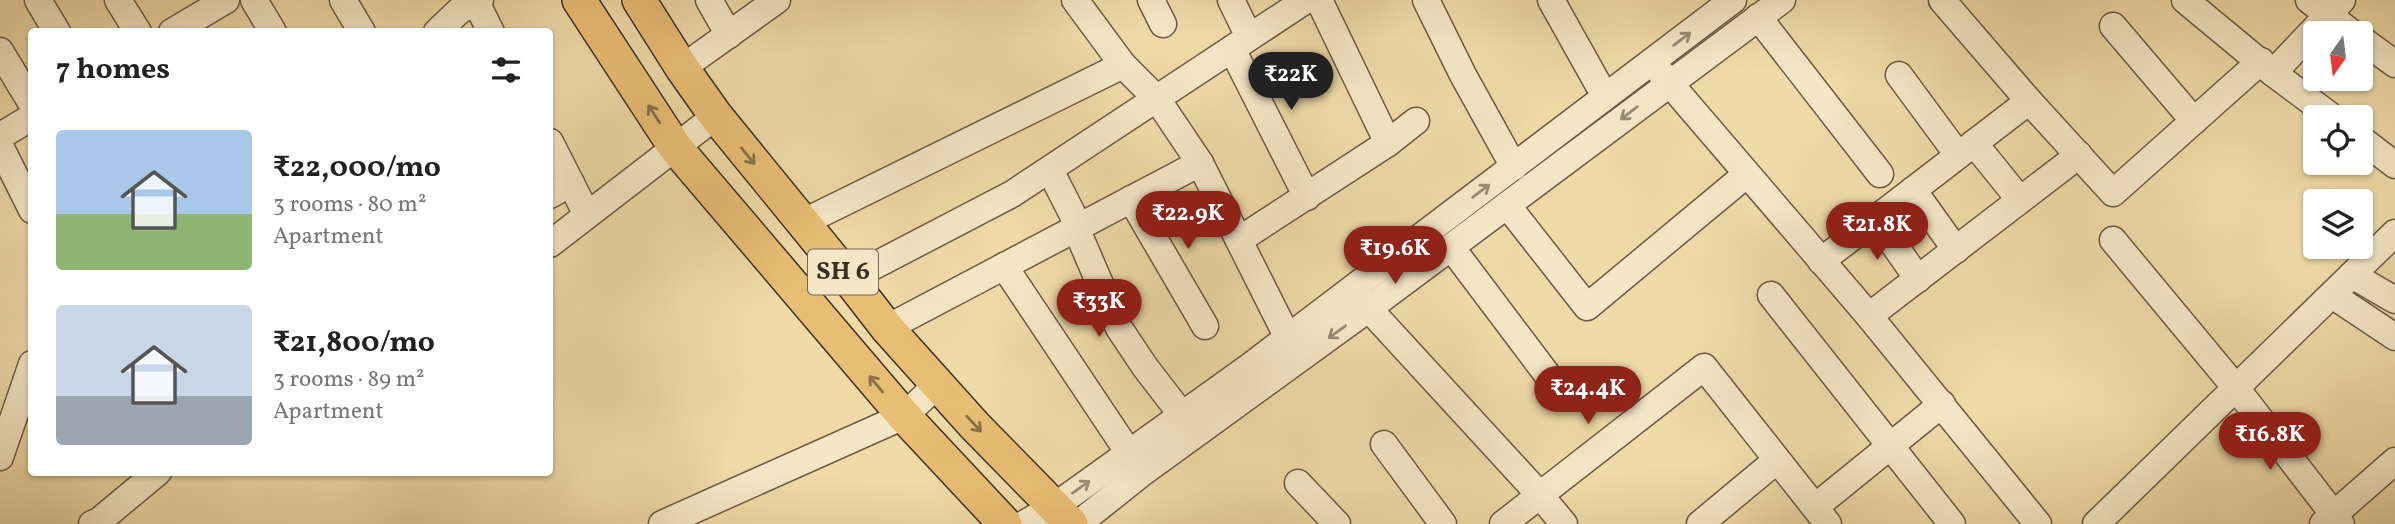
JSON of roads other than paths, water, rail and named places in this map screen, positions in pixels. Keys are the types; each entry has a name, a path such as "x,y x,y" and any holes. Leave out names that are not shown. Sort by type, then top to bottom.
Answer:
{"main road":[{"name":"SH 6","path":"579,0 676,147 904,416 1005,524"},
{"name":"SH 6","path":"639,0 716,116 887,328 975,426 1068,518"}],"street":[{"path":"38,0 55,28"},
{"path":"118,0 136,28"},
{"path":"179,28 226,0"},
{"path":"254,0 271,28"},
{"path":"342,0 360,28"},
{"path":"709,0 729,35"},
{"path":"682,68 777,0"},
{"path":"1075,0 1123,65 1157,99 1200,163 1288,338"},
{"path":"1151,0 1163,24"},
{"path":"1231,0 1241,43 1307,197"},
{"path":"849,279 1012,194 1306,0"},
{"path":"1319,0 1388,143"},
{"path":"1426,0 1463,75 1514,167"},
{"path":"1551,0 1598,84"},
{"path":"1024,524 1068,518 1142,473 1360,299 1514,167 1733,0"},
{"path":"1068,518 1129,453 1288,338 1451,247 1782,0"},
{"path":"1942,0 2029,101 2113,192 2194,121 2267,67 2326,5 2341,21"},
{"path":"2185,0 2316,105"},
{"path":"442,28 459,11 477,1 489,28"},
{"path":"1758,17 1880,174"},
{"path":"2113,26 2194,121"},
{"path":"2373,48 2395,64"},
{"path":"0,51 28,97"},
{"path":"1652,62 1870,316 2038,524"},
{"path":"802,223 1123,65"},
{"path":"1899,75 1966,149 2020,200"},
{"path":"1821,261 2029,101"},
{"path":"553,242 716,116"},
{"path":"0,136 28,119"},
{"path":"1239,240 1388,143 1416,121"},
{"path":"0,146 28,202"},
{"path":"2373,148 2395,165"},
{"path":"1870,316 2079,155"},
{"path":"553,156 560,189 587,215"},
{"path":"887,328 1200,163"},
{"path":"1050,170 1119,328 1182,415"},
{"path":"1507,205 1587,307 1747,174"},
{"path":"1913,190 1956,250"},
{"path":"1131,199 1205,326"},
{"path":"1875,219 1918,279"},
{"path":"2096,524 2395,233"},
{"path":"2113,240 2236,388 2332,521 2395,461"},
{"path":"1451,247 1549,377"},
{"path":"1004,266 1129,453"},
{"path":"2352,275 2395,300"},
{"path":"1771,295 1952,524"},
{"path":"2332,295 2395,337"},
{"path":"1360,299 1564,524"},
{"path":"1503,524 1704,367 1821,516 1889,447 1942,404"},
{"path":"0,457 28,376"},
{"path":"662,524 904,416 938,384"},
{"path":"1384,444 1443,524"},
{"path":"1705,522 1777,460"},
{"path":"92,524 153,476"},
{"path":"1298,483 1337,524"}]}
